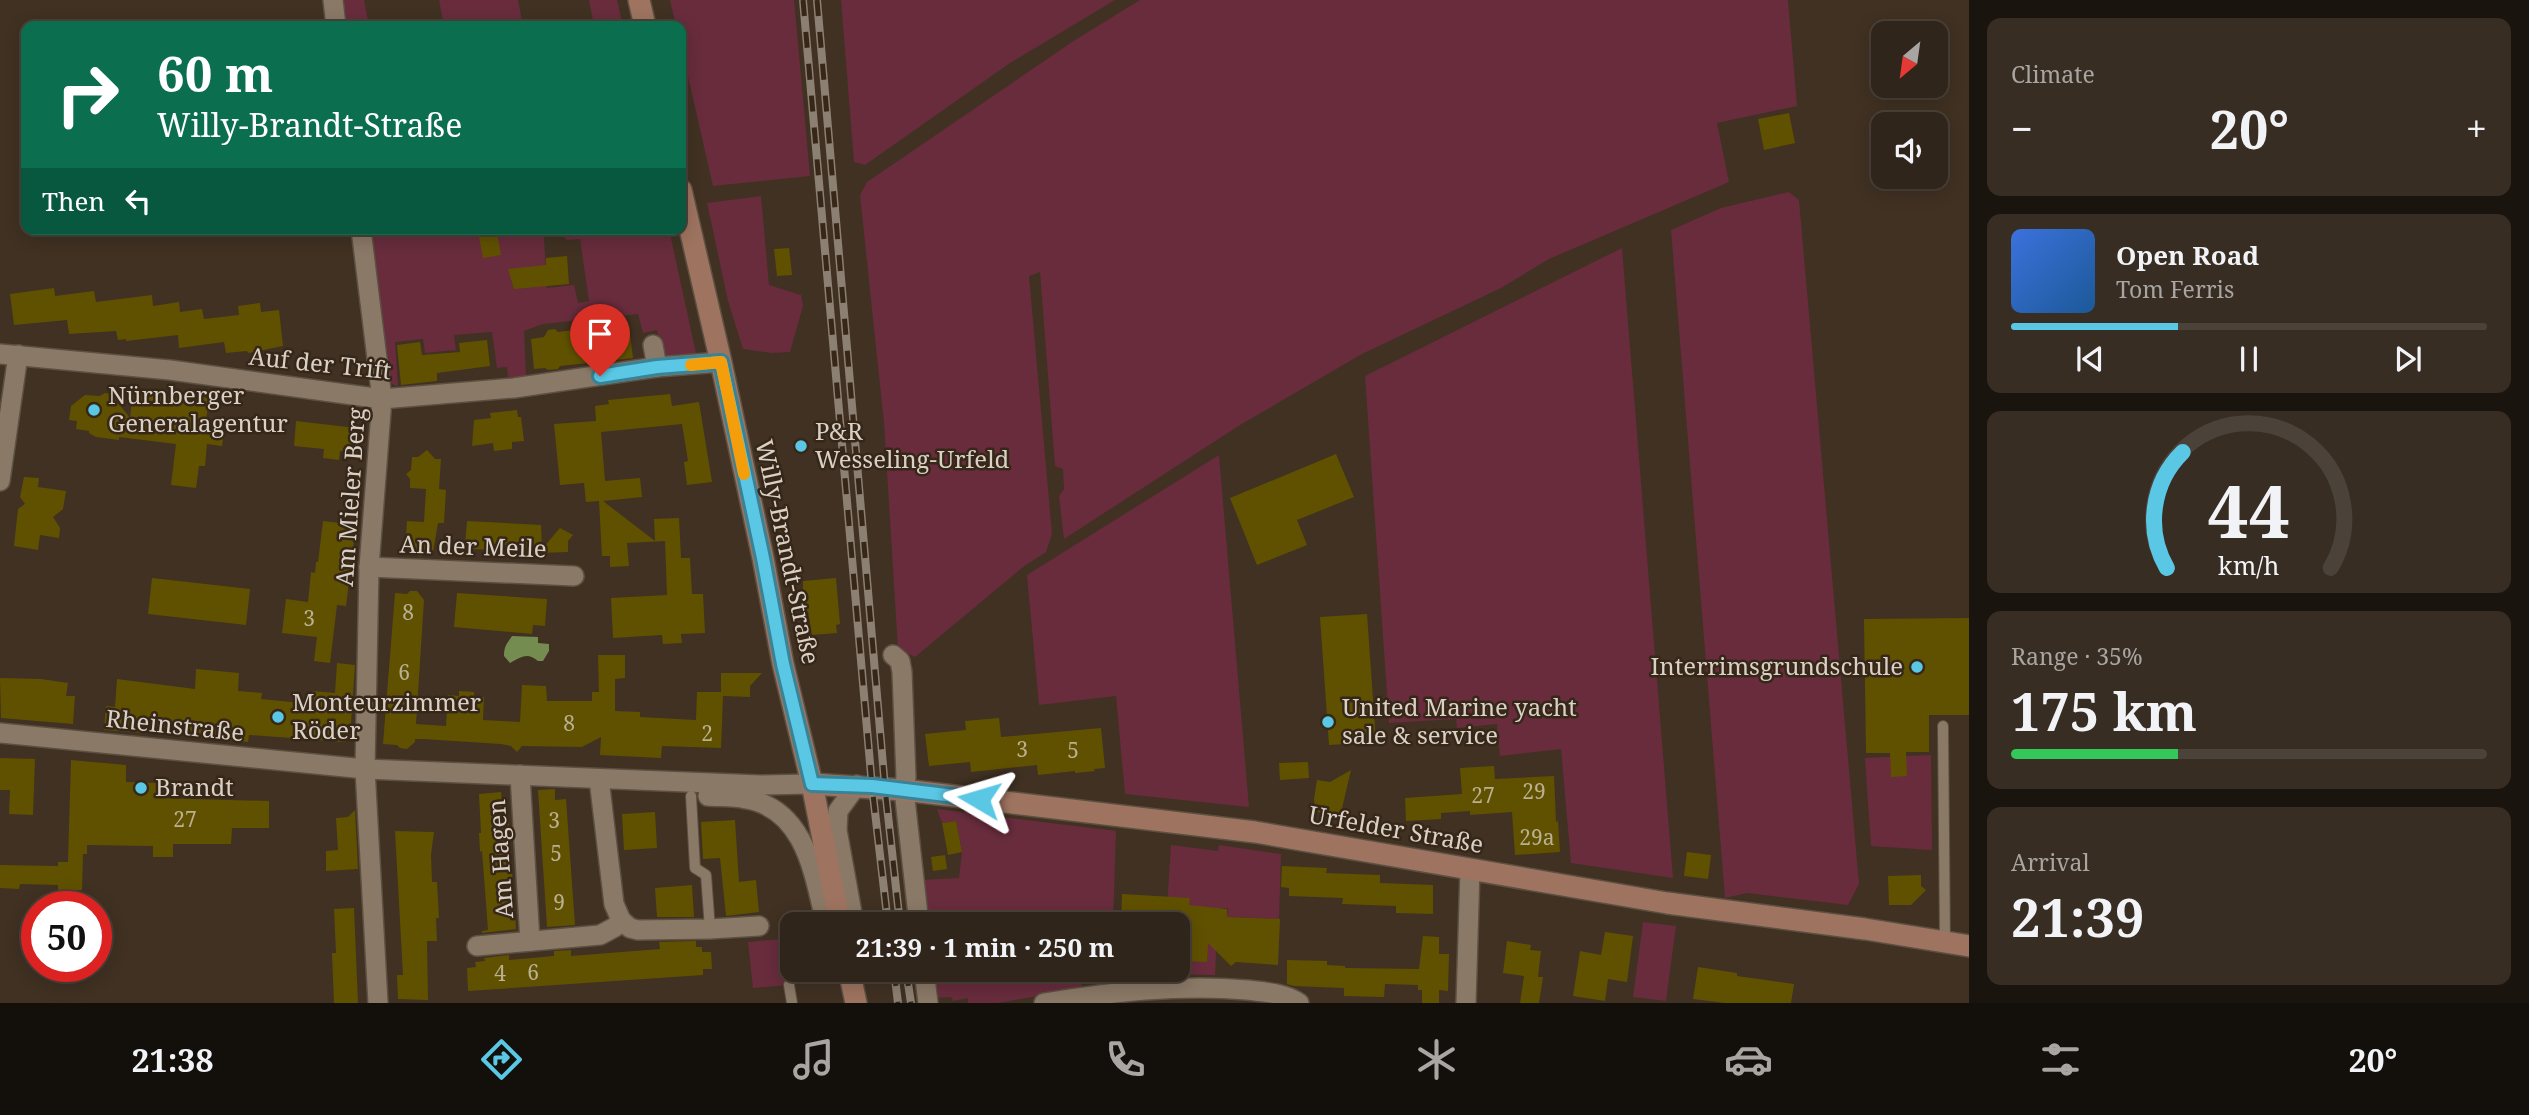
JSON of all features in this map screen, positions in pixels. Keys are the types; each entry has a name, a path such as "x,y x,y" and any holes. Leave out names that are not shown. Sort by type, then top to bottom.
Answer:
{"main road":[{"path":"639,0 644,21"},
{"name":"Willy-Brandt-Straße","path":"686,212 721,362 838,912"},
{"name":"Urfelder Straße","path":"812,784 904,790 1255,832 1667,903 1969,946"},
{"path":"852,982 856,1003"}],"street":[{"path":"333,0 335,21"},
{"name":"Am Mieler Berg","path":"362,235 382,399 369,567 365,769 378,1003"},
{"path":"653,345 657,367"},
{"name":"Auf der Trift","path":"0,481 9,354 170,370 382,399 514,388 657,367 721,362"},
{"name":"An der Meile","path":"369,567 574,576"},
{"path":"893,654 900,662 902,672 906,777 904,790 918,912"},
{"name":"Rheinstraße","path":"0,733 365,769 760,785 812,784"},
{"name":"Am Hagen","path":"520,775 530,941"},
{"path":"599,779 614,904 621,920 630,928 638,930 759,926"},
{"name":"Rheinstraße","path":"639,780 691,796 745,798 760,802 781,814 801,836 822,912"},
{"path":"852,912 837,830 838,811 857,785"},
{"path":"1466,1003 1470,869"},
{"path":"477,946 600,935 615,927 621,920"},
{"path":"925,982 928,1003"},
{"path":"1044,1003 1109,993 1208,987 1270,992 1299,1003"}],"lane":[{"path":"1943,726 1945,941"},
{"path":"691,796 695,868 706,875 710,929"},
{"path":"789,985 792,1003"}],"shaded area":[{"path":"342,0 364,0 368,21 344,21"},
{"path":"439,0 518,0 522,21 443,21"},
{"path":"589,0 617,0 622,21 593,21"},
{"path":"670,0 794,0 810,176 713,186 686,68 686,21 675,21"},
{"path":"841,0 1115,0 1010,63 865,165 854,162"},
{"path":"1140,0 1788,0 1797,106 1717,123 1729,182 1549,259 1501,288 1362,354 1240,425 1064,539 1059,496 1064,489 1063,469 1055,466 1040,272 1029,276 1052,534 1046,552 1023,567 915,657 898,649 884,423 860,195 867,182 1075,40"},
{"path":"1789,192 1799,200 1859,884 1848,905 1747,893 1725,898 1671,230 1721,208"},
{"path":"761,196 769,285 801,295 803,306 790,352 772,353 743,349 728,301 707,203"},
{"path":"370,235 545,235 547,288 574,285 578,303 589,301 580,239 567,240 561,235 670,235 697,358 679,359 668,356 664,353 657,330 643,333 638,314 543,324 524,331 526,377 508,377 507,367 497,368 492,332 454,335 456,350 425,353 423,339 395,342 396,386 391,383 380,325"},
{"path":"1622,248 1673,878 1571,863 1561,749 1500,756 1497,724 1457,728 1456,719 1389,723 1365,376"},
{"path":"1219,455 1249,807 1125,794 1116,696 1039,705 1027,575"},
{"path":"512,636 538,637 538,643 549,644 549,651 543,661 527,656 510,663 504,653"},
{"path":"1931,755 1932,850 1871,846 1865,758"},
{"path":"937,809 1116,831 1113,912 926,912 922,880 959,878 962,852 956,821 942,823"},
{"path":"1171,845 1218,851 1219,845 1281,854 1279,919 1227,917 1228,908 1218,908 1215,975 1190,975 1190,912 1167,912"},
{"path":"1643,922 1676,926 1666,1001 1633,997"},
{"path":"780,939 780,982 788,982 789,985 753,988 748,942"},
{"path":"933,982 1083,982 1080,989 997,1003 968,1003 968,998 953,1001 951,997 935,998"}],"building":[{"path":"1789,113 1795,143 1764,150 1758,119"},
{"path":"497,235 501,255 483,258 479,237"},
{"path":"789,248 792,275 777,276 774,249"},
{"path":"567,256 569,284 514,289 508,269 546,265 546,258"},
{"path":"54,288 55,296 94,291 96,302 152,295 153,306 179,302 180,312 202,309 204,319 239,315 238,306 260,303 261,312 279,310 283,346 248,353 226,353 224,342 179,348 178,335 126,341 118,340 116,331 69,334 67,320 14,325 10,294"},
{"path":"629,326 633,358 560,366 558,369 534,369 531,339 544,337 548,330 555,329 558,332"},
{"path":"487,340 490,366 437,373 437,381 401,385 397,345 420,342 422,355 460,352 459,343"},
{"path":"133,393 182,399 198,395 209,399 205,428 224,430 222,446 207,444 205,466 199,466 196,488 171,485 176,444 96,437 89,431 76,429 77,421 69,420 71,406 85,395 100,396 111,394 130,418"},
{"path":"670,394 672,406 699,402 712,482 687,485 684,462 688,461 682,424 601,432 605,481 640,478 642,497 603,501 655,541 654,519 679,518 681,558 690,558 692,594 703,594 705,633 681,634 682,643 663,644 662,635 613,638 611,598 667,595 665,541 627,543 629,566 610,567 610,556 602,556 599,501 586,502 584,483 560,485 554,424 596,421 595,406 609,404 608,400"},
{"path":"517,410 518,417 521,417 524,441 512,442 512,449 494,451 493,443 472,446 474,420 491,418 490,413"},
{"path":"296,421 356,428 354,452 340,451 339,460 323,458 324,449 294,446"},
{"path":"427,450 435,459 441,459 439,489 446,490 444,523 438,523 433,552 425,551 420,557 416,551 405,550 407,521 424,522 426,489 410,488 410,479 406,474 411,470 412,457 418,457"},
{"path":"1336,454 1354,497 1297,520 1307,545 1257,565 1230,498"},
{"path":"24,477 39,478 38,487 66,491 63,509 53,517 60,528 59,538 40,535 38,550 14,546 18,509 25,504 20,497"},
{"path":"323,521 356,525 346,606 337,605 330,663 314,661 317,637 282,633 286,599 308,602 311,572 315,573 318,562"},
{"path":"467,521 541,525 542,549 560,528 573,535 568,541 568,552 473,549 474,546 465,545"},
{"path":"152,578 250,589 246,625 148,614"},
{"path":"836,578 840,624 836,625 837,633 812,635 808,611 803,611 803,581"},
{"path":"417,591 424,600 416,724 446,726 448,695 459,696 459,691 474,692 474,697 484,697 483,720 520,722 522,685 546,686 547,701 592,701 592,692 599,692 598,655 625,655 625,678 615,679 615,711 640,712 640,717 696,720 697,692 721,692 721,673 762,673 750,686 750,697 723,696 721,748 662,746 661,758 600,755 601,737 582,747 522,746 517,752 511,746 501,744 423,739 415,739 407,749 400,748 397,745 383,744 395,593 407,594"},
{"path":"457,593 547,599 545,626 533,625 532,634 454,627"},
{"path":"1367,614 1376,742 1329,745 1320,617"},
{"name":"Interrimsgrundschule","path":"1969,618 1969,715 1929,715 1929,752 1906,752 1907,776 1891,777 1890,753 1866,753 1864,619"},
{"path":"337,663 355,665 350,738 345,742 249,735 248,742 190,736 191,730 147,726 146,733 104,730 106,706 115,707 117,679 195,689 196,669 239,673 238,691 262,693 261,699 311,704 312,691 335,693"},
{"path":"0,678 68,683 66,696 75,696 73,724 1,718"},
{"path":"999,718 1001,737 1101,728 1105,768 1038,775 1037,765 971,772 970,762 929,766 925,734 966,730 965,721"},
{"path":"0,758 35,759 33,815 9,814 10,790 0,790"},
{"path":"71,760 126,765 126,782 156,783 156,798 269,801 269,828 232,828 231,844 173,844 173,857 153,857 153,846 87,845 87,854 83,854 82,890 58,890 58,885 20,884 19,889 0,888 0,865 58,866 58,862 68,862"},
{"path":"1308,762 1309,778 1280,780 1279,763"},
{"path":"1494,766 1495,779 1554,776 1560,852 1515,855 1512,812 1470,815 1470,811 1441,813 1441,819 1406,821 1405,798 1462,794 1460,768"},
{"path":"1351,770 1340,817 1318,812 1319,807 1315,806 1314,799 1317,780 1330,782"},
{"path":"555,789 555,800 566,799 575,925 547,927 538,790"},
{"path":"501,792 502,801 507,801 516,929 482,933 488,930 482,851 480,852 479,794"},
{"path":"355,810 358,869 326,871 326,851 338,850 336,818 348,817"},
{"path":"655,812 657,848 624,850 622,814"},
{"path":"735,820 739,882 756,880 759,912 726,916 720,858 703,859 701,822"},
{"path":"956,821 962,852 948,855 942,823"},
{"path":"395,831 434,832 432,882 437,882 439,918 436,918 437,941 427,941 428,1000 398,999 397,975 403,975"},
{"path":"1687,852 1711,855 1708,879 1684,876"},
{"path":"945,855 947,869 933,871 931,857"},
{"path":"1282,866 1327,868 1326,873 1380,875 1380,883 1433,885 1433,914 1396,913 1396,906 1342,904 1343,898 1289,896 1289,888 1281,887"},
{"path":"1921,875 1921,886 1926,890 1911,905 1889,905 1888,876"},
{"path":"692,885 694,917 657,917 655,888"},
{"path":"1122,894 1190,898 1189,905 1227,909 1227,917 1280,919 1278,965 1236,962 1231,966 1208,943 1207,962 1190,961 1190,912 1121,912"},
{"path":"354,908 358,1003 334,1003 334,909"},
{"path":"1605,932 1633,936 1627,982 1608,979 1605,1001 1573,996 1580,951 1601,955"},
{"path":"1423,936 1439,937 1439,954 1449,954 1448,991 1439,990 1439,1003 1422,1003 1422,990 1418,990 1418,985 1385,984 1384,997 1344,996 1344,988 1287,984 1287,960 1327,961 1327,965 1345,968 1419,969"},
{"path":"696,941 696,947 702,947 702,952 711,952 712,969 703,969 703,975 468,991 467,968 476,967 475,962 485,961 484,958 509,955 509,960 554,956 554,951 571,950 571,956 660,949 659,942"},
{"path":"1507,941 1531,945 1530,950 1541,951 1538,977 1543,977 1539,1003 1520,1003 1524,976 1503,973"},
{"path":"1698,967 1794,984 1791,1003 1725,1003 1693,999"}],"railway":[{"path":"803,0 872,786 887,912"},
{"path":"817,0 885,788 899,912"},
{"path":"895,982 898,1003"},
{"path":"908,982 911,1003"}],"slow traffic":[{"path":"691,365 721,362 744,474"}],"place":[{"name":"Nürnberger Generalagentur","path":"94,410"},
{"name":"P&R Wesseling-Urfeld","path":"801,446"},
{"name":"Interrimsgrundschule","path":"1917,667"},
{"name":"Monteurzimmer Röder","path":"278,717"},
{"name":"United Marine yacht sale & service","path":"1328,722"},
{"name":"Brandt","path":"141,788"}],"route":[{"path":"600,376 657,367 721,362 783,664 812,784 872,786 979,799"}]}
